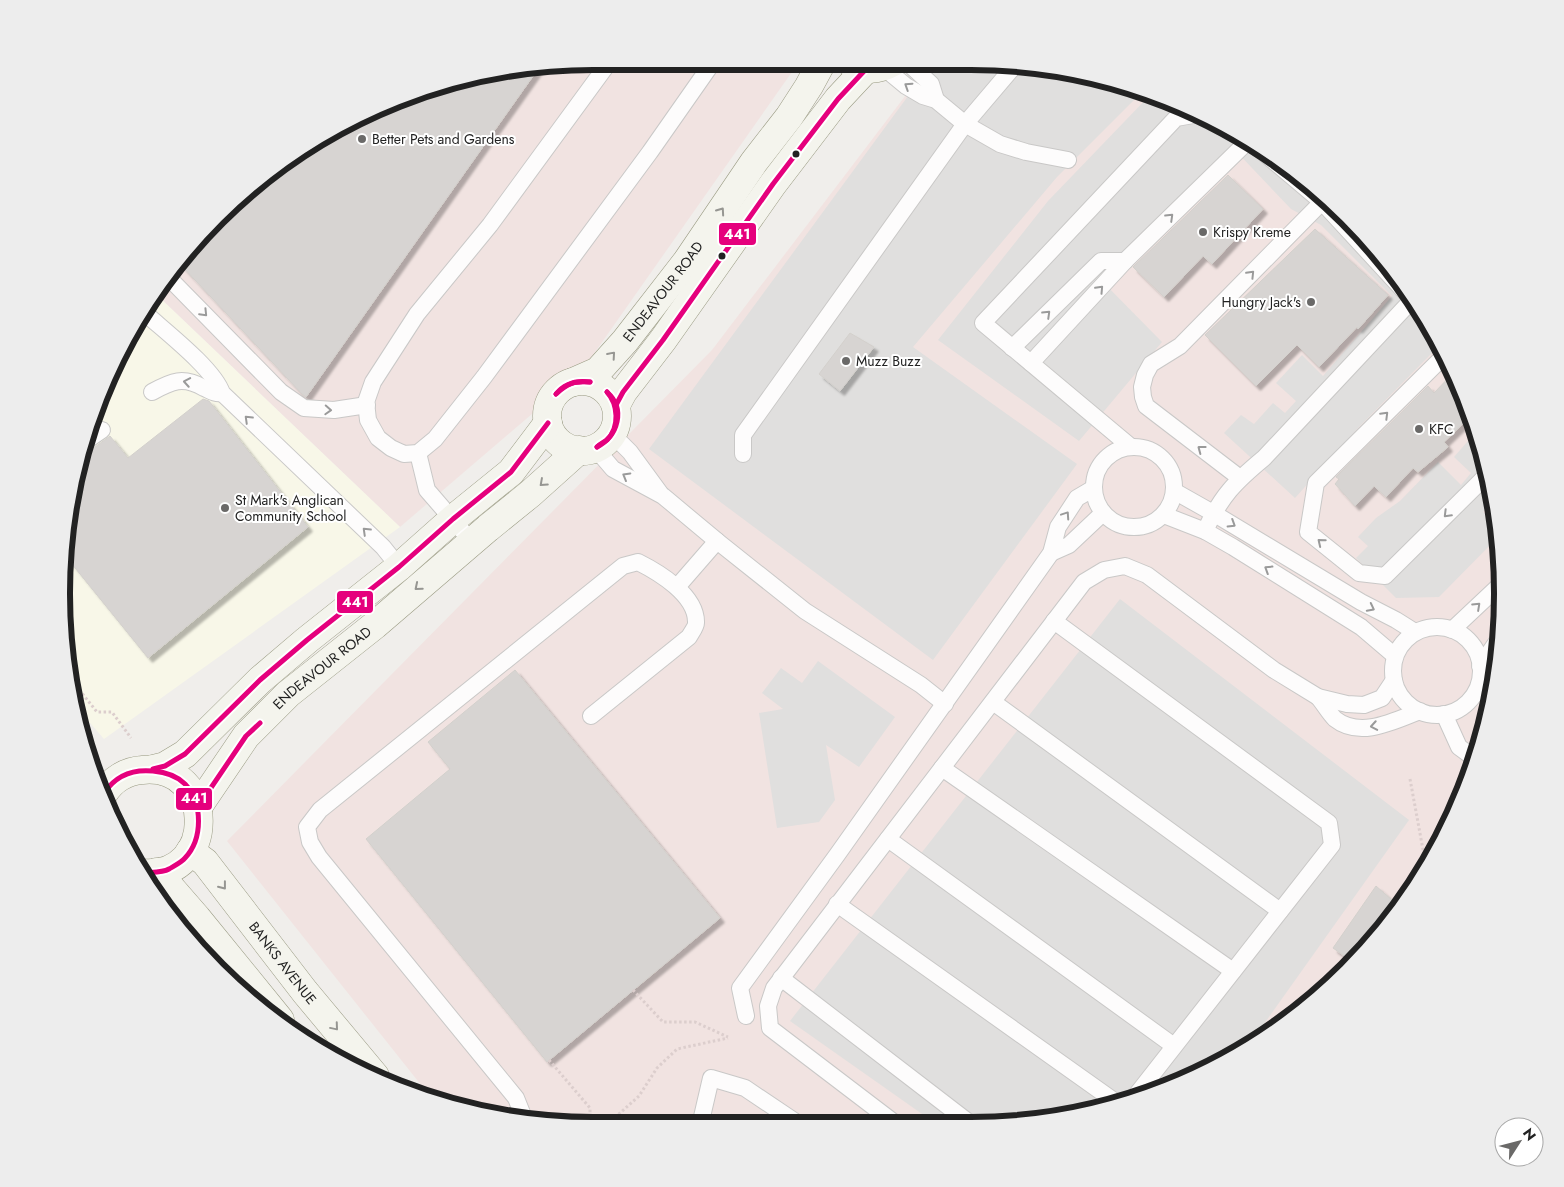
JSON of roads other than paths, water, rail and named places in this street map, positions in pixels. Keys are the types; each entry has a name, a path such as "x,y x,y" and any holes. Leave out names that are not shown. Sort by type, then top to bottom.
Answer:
{"street":[{"name":"ENDEAVOUR ROAD","path":"573,382 598,372 625,341 687,261 754,162 789,117 818,70"},
{"name":"ENDEAVOUR ROAD","path":"616,406 624,392 773,184 838,99 873,70"},
{"path":"586,381 599,385 609,394 616,406 618,417 595,444 573,449 562,444 553,435 548,423 548,410 552,398 561,388 573,382 586,381"},
{"path":"108,788 112,782 127,773 164,766 185,754 260,680 320,629 399,567 453,519 511,472 548,423"},
{"name":"ENDEAVOUR ROAD","path":"198,807 246,736 288,694 374,625 530,494 595,444"},
{"path":"150,872 172,867 179,863 190,851 196,841 199,830 198,807 190,791 178,778 153,769"},
{"name":"BANKS AVENUE","path":"190,851 205,862 305,992 365,1065"},
{"path":"151,873 197,918 263,999"}],"lane":[{"path":"603,70 490,225 417,314 373,382 366,402 368,420 378,438 390,448 404,454 418,452 435,439 484,377 650,152 707,70"},
{"path":"887,70 906,86 936,100 965,124 1000,144 1026,152 1068,160"},
{"path":"895,70 931,84 936,100"},
{"path":"743,454 743,435 965,124 1010,71"},
{"path":"1124,449 1110,436 1111,430 983,323 1176,118 1185,116"},
{"path":"1031,363 1125,261 1244,147"},
{"path":"1240,478 1146,406 1142,387 1145,375 1151,364 1180,346 1320,204"},
{"path":"1012,348 1101,261 1125,261"},
{"path":"173,281 281,392 304,408 334,410 367,405"},
{"path":"1205,531 1213,513 1226,493 1240,478 1264,458 1410,309"},
{"path":"149,317 219,384 222,393 383,547 399,567"},
{"path":"1439,361 1316,483 1308,532 1359,573 1385,576 1483,485"},
{"path":"152,392 168,384 184,380 199,385 215,394 222,393"},
{"path":"595,444 630,452 663,496"},
{"path":"595,444 613,469 663,496 805,610 920,685 945,704"},
{"path":"1142,448 1153,452 1163,459 1171,474 1174,491 1171,504 1164,515 1154,522 1133,528 1111,521 1103,513 1096,501 1094,488 1100,466 1107,458 1124,449 1142,448"},
{"path":"418,452 427,490 472,542"},
{"path":"746,1016 740,988 945,704 1051,553 1058,527 1077,498 1094,488"},
{"path":"1174,491 1306,570 1415,632"},
{"path":"1051,553 1069,545 1103,513"},
{"path":"1164,515 1205,531 1361,627 1396,656"},
{"path":"677,587 717,541"},
{"path":"521,1112 516,1098 319,857 310,842 307,828 320,810 623,566 638,562 657,572 677,587 692,608 696,624 689,637 591,716"},
{"path":"887,1117 770,1028 768,1006 774,988 1084,582 1104,570 1125,566 1147,575 1274,670 1318,697 1348,704 1364,704 1382,698 1394,680"},
{"path":"1452,630 1494,591"},
{"path":"1054,621 1329,823 1332,845 1141,1088"},
{"path":"1439,627 1452,630 1462,635 1472,644 1477,654 1480,666 1478,688 1472,698 1454,712 1428,714 1420,711 1403,699 1397,690 1393,668 1396,656 1403,642 1415,632 1426,628 1439,627"},
{"path":"1480,666 1491,650"},
{"path":"1318,697 1334,718 1348,726 1360,728 1380,726 1420,711"},
{"path":"993,702 1280,911"},
{"path":"1444,714 1459,747 1468,754"},
{"path":"942,768 1233,971"},
{"path":"888,839 1174,1046"},
{"path":"837,904 1110,1098"},
{"path":"781,978 963,1117"},
{"path":"702,1117 711,1078 745,1088 788,1117"}],"place":[{"name":"Better Pets and Gardens","path":"362,139"},
{"name":"Krispy Kreme","path":"1203,232"},
{"name":"Hungry Jack's","path":"1311,302"},
{"name":"Muzz Buzz","path":"846,361"},
{"name":"KFC","path":"1419,429"},
{"name":"St Mark's Anglican Community School","path":"225,508"}]}
